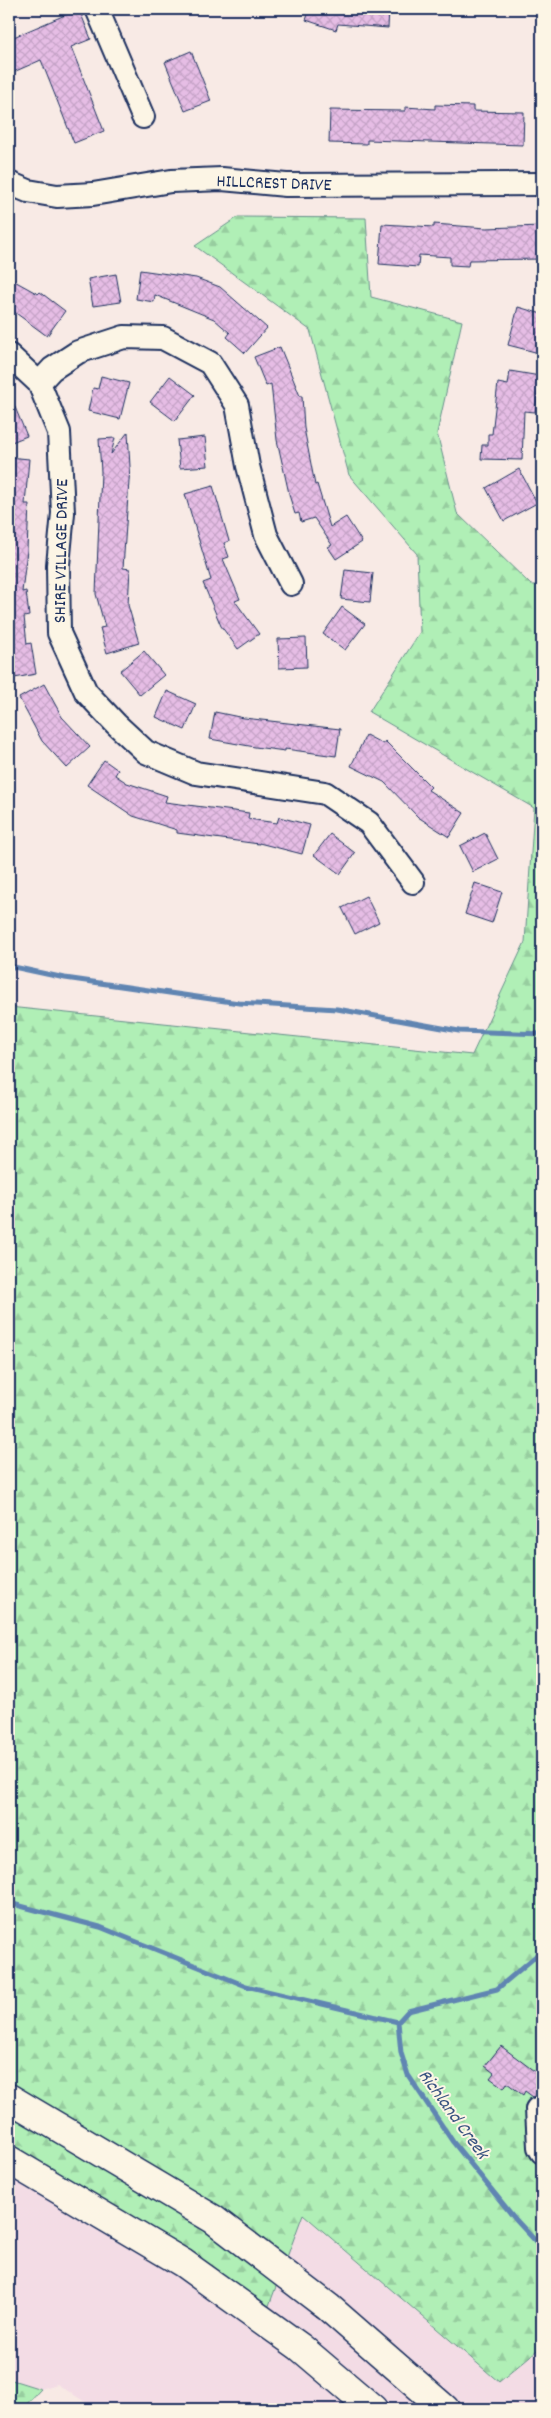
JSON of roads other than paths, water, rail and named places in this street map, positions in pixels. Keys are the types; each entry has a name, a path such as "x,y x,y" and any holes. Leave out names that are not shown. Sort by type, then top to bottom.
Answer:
{"main road":[{"path":"9,2098 213,2219 328,2307 445,2409"},
{"path":"9,2160 183,2263 300,2347 373,2409"}],"street":[{"path":"97,9 143,117"},
{"name":"HILLCREST DRIVE","path":"9,183 28,192 58,196 93,194 171,181 222,179 286,186 542,184"},
{"path":"39,384 52,369 78,352 124,337 163,338 210,363 237,405 248,466 266,535 291,584"},
{"name":"SHIRE VILLAGE DRIVE","path":"9,354 39,384 59,432 63,513 58,565 59,634 86,692 146,752 196,773 325,793 369,823 413,882"},
{"path":"537,2109 539,2147 542,2152"}],"waterway":[{"path":"9,966 65,978 239,1003 337,1009 459,1031 542,1034"},
{"path":"9,1903 100,1927 246,1986 398,2022"},
{"name":"Richland Creek","path":"542,1947 536,1956 497,1989 408,2011 398,2022 401,2053 408,2075 453,2142 516,2220 542,2248"}]}
